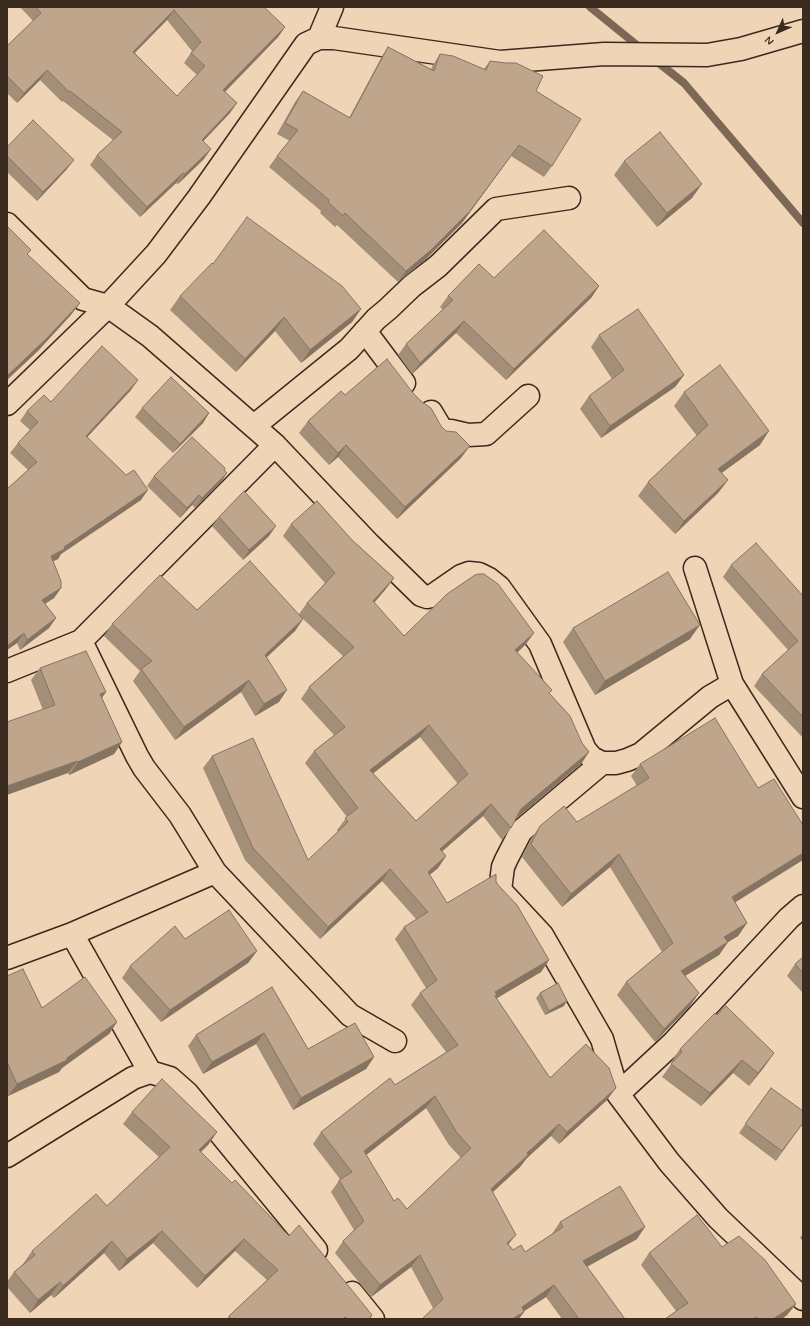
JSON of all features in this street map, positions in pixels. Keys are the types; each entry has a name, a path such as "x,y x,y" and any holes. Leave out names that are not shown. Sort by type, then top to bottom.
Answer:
{"street":[{"path":"319,38 332,7"},
{"path":"7,404 108,306 156,254 199,197 306,44 319,38 334,38 500,62 604,54 707,55 741,50 803,31"},
{"path":"254,426 348,349 412,286 438,266 496,209 569,198"},
{"path":"7,224 83,299 108,306 150,336 254,426 275,445 369,544 421,595 427,597 432,596 469,572 479,574 499,587 540,644 585,750 592,758 602,762 616,763 641,754 710,697 732,684"},
{"path":"365,331 413,396 432,412 443,432 451,431 468,435 486,434 528,396"},
{"path":"7,671 81,641 275,445"},
{"path":"695,568 732,684 803,797"},
{"path":"81,641 137,756 144,768 180,815 215,872 350,1015 395,1041"},
{"path":"602,762 521,831 505,864 500,890 542,935 602,1039 618,1094 670,1162 718,1218 803,1299"},
{"path":"7,958 72,934 215,872"},
{"path":"618,1094 673,1043 789,918 803,906"},
{"path":"72,934 150,1072"},
{"path":"7,1156 133,1078 150,1072 170,1078 187,1093 373,1319"}],"building":[{"path":"36,7 264,7 285,27 223,90 237,103 202,140 211,149 147,207 97,155 122,132 70,91 69,92 47,70 24,93 7,76 7,46 41,13","holes":["174,10 201,42 191,53 205,66 177,96 133,52"]},
{"path":"388,47 434,71 440,54 453,56 486,70 490,61 516,63 543,76 536,91 581,119 552,166 519,145 470,211 431,250 406,271 345,213 343,216 328,202 329,200 277,156 298,130 285,123 303,91 350,118"},
{"path":"33,120 74,160 43,192 7,156 7,147"},
{"path":"660,132 702,184 667,213 624,161"},
{"path":"247,217 342,286 361,309 310,350 284,317 245,359 180,296 212,263 213,264"},
{"path":"7,226 31,250 27,254 80,303 47,338 7,376"},
{"path":"544,230 599,286 514,369 464,321 420,363 406,344 453,300 448,296 479,264 494,278"},
{"path":"638,309 684,375 610,426 589,396 624,370 599,335"},
{"path":"102,346 138,380 86,436 126,475 134,470 148,490 64,547 65,549 51,556 61,581 61,588 42,600 56,618 27,640 24,633 7,646 7,489 37,462 18,443 38,422 27,411 44,395 51,402"},
{"path":"387,359 413,393 431,408 441,426 446,431 456,432 470,446 405,507 346,445 338,453 308,421 341,391 345,395"},
{"path":"720,365 769,431 718,469 728,480 684,521 648,482 708,425 684,392"},
{"path":"171,377 209,413 180,444 142,408"},
{"path":"192,437 225,468 224,470 227,473 202,498 199,495 187,508 154,476"},
{"path":"244,491 276,526 249,550 219,517"},
{"path":"317,501 352,540 394,578 373,601 404,636 447,594 475,575 484,574 498,584 534,633 515,650 552,690 549,693 570,716 582,743 589,752 521,809 511,828 491,804 440,849 446,856 428,872 447,903 496,874 496,882 517,905 549,960 495,992 497,995 495,996 550,1078 586,1044 609,1068 616,1088 567,1132 559,1124 491,1189 516,1235 507,1243 513,1250 521,1245 525,1252 563,1227 560,1222 620,1186 645,1227 583,1261 625,1319 579,1319 554,1285 522,1307 524,1312 512,1319 422,1319 443,1299 420,1255 380,1285 343,1241 364,1221 339,1180 352,1172 321,1132 390,1078 395,1085 458,1045 420,993 437,980 404,927 428,912 390,869 328,927 253,848 212,756 253,738 308,860 348,822 345,818 358,808 314,751 345,727 309,687 354,647 307,603 335,573 291,524","holes":["429,725 468,774 416,821 370,770","435,1096 457,1133 471,1148 407,1209 398,1198 394,1201 364,1151"]},
{"path":"756,543 803,596 803,717 762,674 798,641 731,565"},
{"path":"250,561 303,619 265,655 287,690 264,704 249,680 184,727 141,669 152,661 112,624 160,575 197,610"},
{"path":"668,572 700,625 605,681 573,628"},
{"path":"86,651 106,692 100,694 122,742 78,762 77,761 7,786 7,722 55,705 40,668"},
{"path":"715,718 758,788 774,779 803,825 803,853 732,897 747,923 724,937 728,942 681,971 699,993 664,1029 626,982 673,943 619,854 571,894 531,844 540,826 564,806 577,822 649,778 640,764"},
{"path":"229,910 257,951 170,1010 130,966 175,926 185,939"},
{"path":"803,957 803,973 795,964"},
{"path":"23,969 42,1008 85,977 117,1022 67,1058 67,1060 17,1084 7,1062 7,976"},
{"path":"558,983 567,1001 549,1011 540,993"},
{"path":"272,987 308,1049 355,1023 374,1057 301,1098 264,1033 212,1062 196,1035"},
{"path":"726,1006 774,1053 758,1073 742,1060 710,1093 671,1064 682,1052 680,1049 715,1013 717,1015"},
{"path":"162,1079 217,1132 199,1150 232,1183 235,1180 289,1236 299,1225 372,1315 369,1319 348,1319 345,1317 343,1319 231,1319 229,1316 278,1270 244,1239 205,1276 162,1231 127,1259 112,1241 63,1286 60,1282 38,1300 14,1272 35,1255 32,1251 96,1194 107,1206 170,1147 132,1112"},
{"path":"771,1088 803,1111 803,1123 782,1151 745,1124"},
{"path":"697,1215 722,1247 739,1236 765,1260 796,1304 773,1319 758,1319 756,1317 753,1319 665,1319 688,1303 649,1253"}],"waterway":[{"path":"590,7 643,50"},
{"path":"655,60 684,83 803,223"}]}
